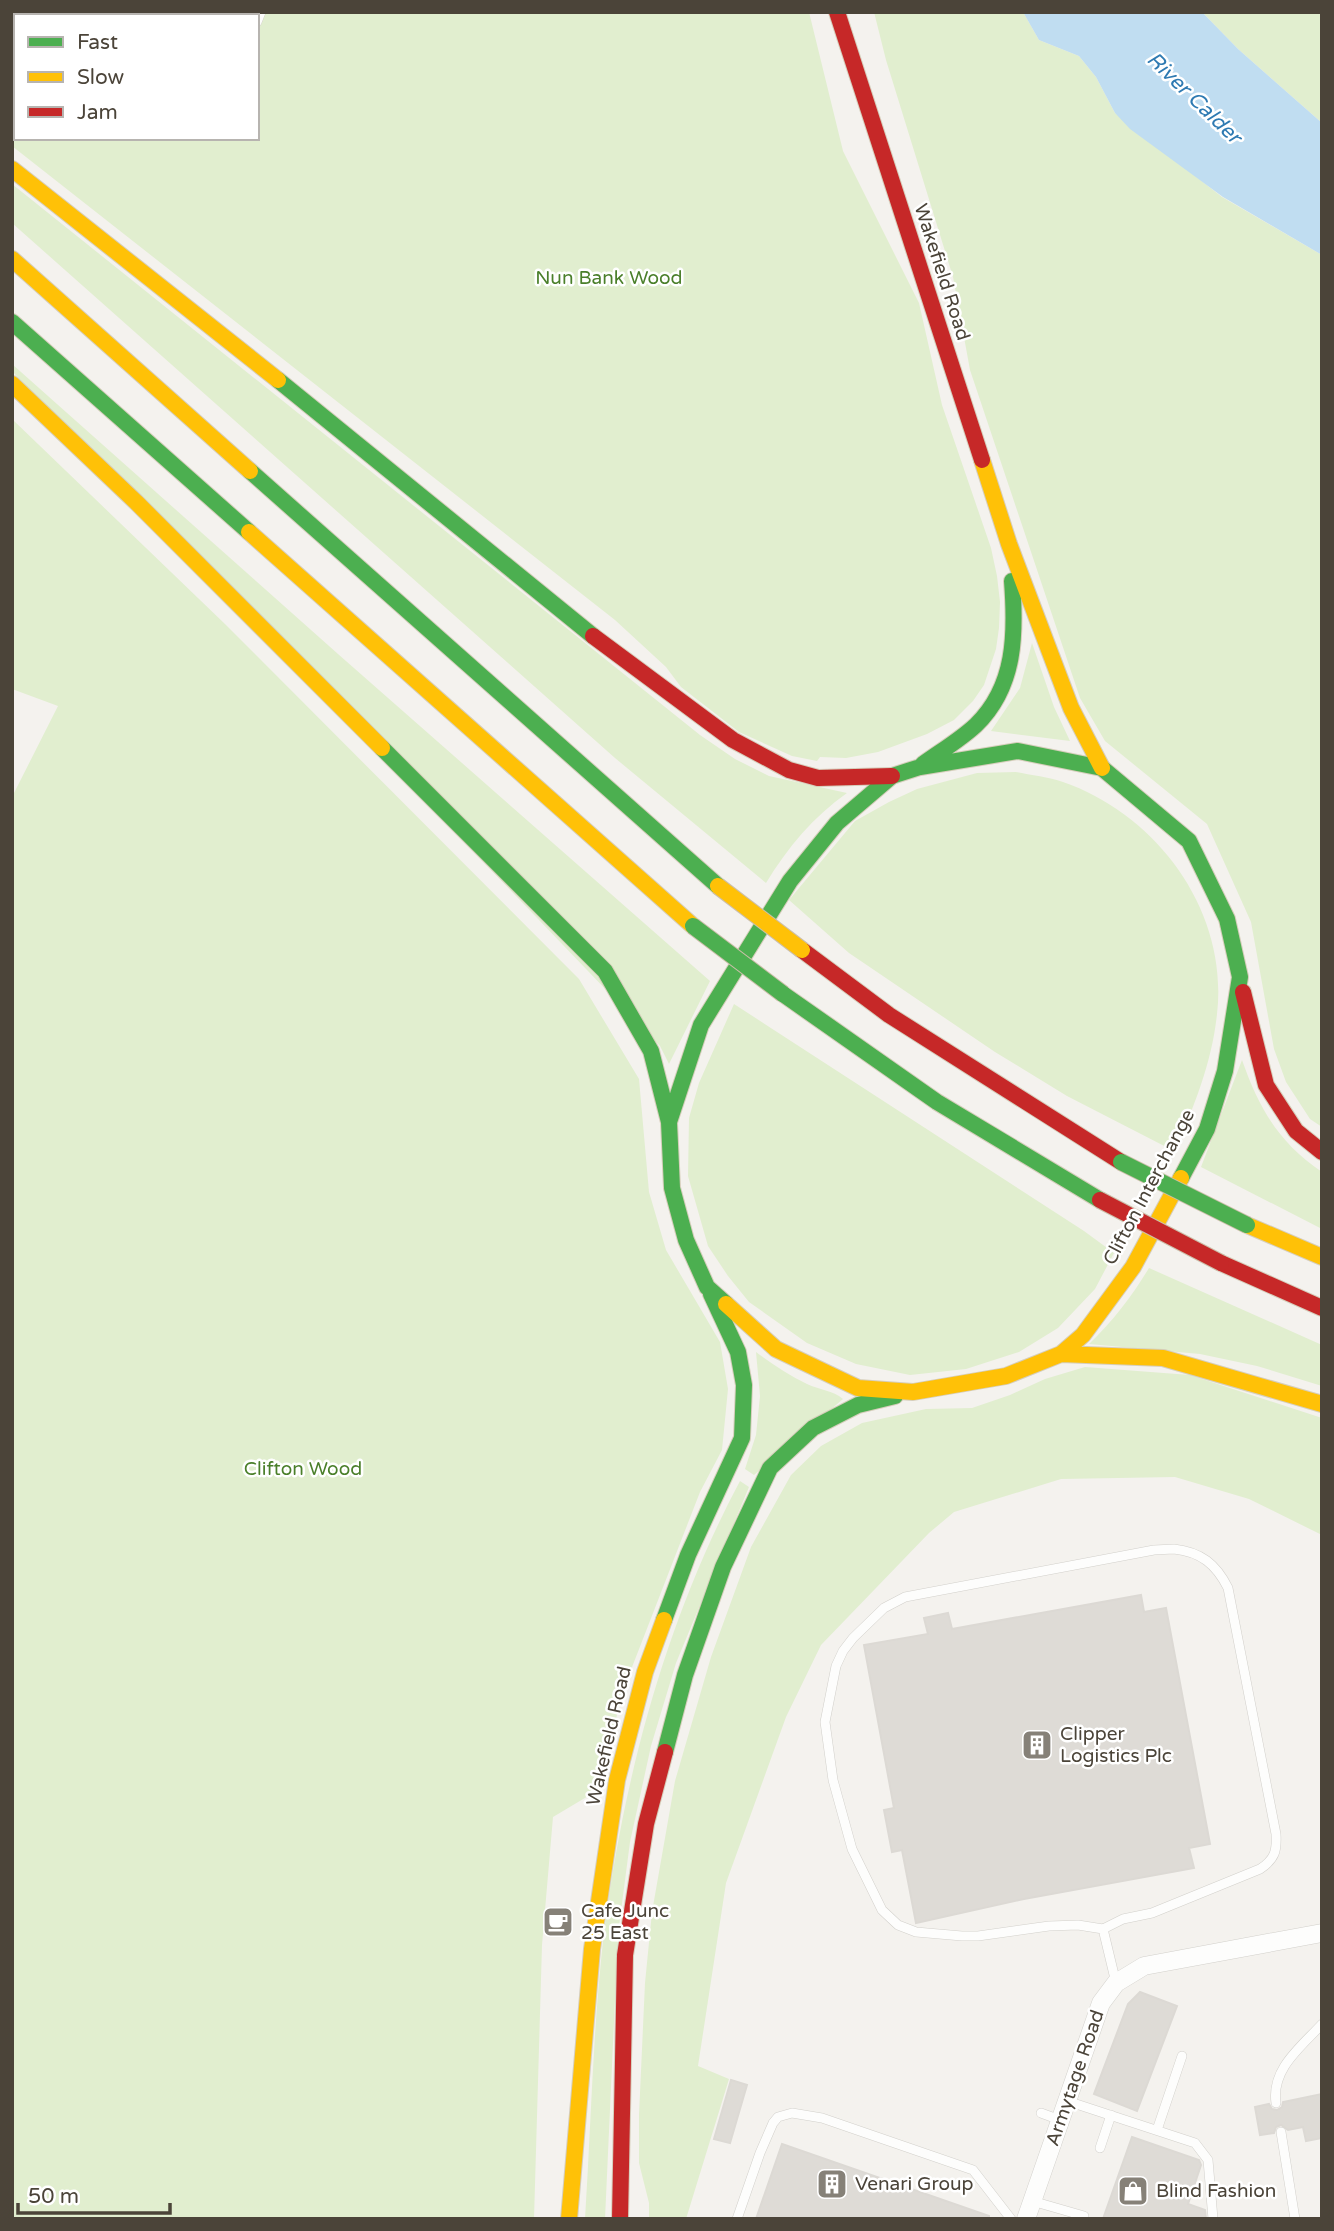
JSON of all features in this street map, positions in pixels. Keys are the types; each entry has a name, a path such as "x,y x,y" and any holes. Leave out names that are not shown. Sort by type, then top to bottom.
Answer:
{"main road":[{"name":"Wakefield Road","path":"837,12 1009,544 1071,708 1102,768"},
{"path":"12,169 302,399 574,622 733,740 789,770 818,778 892,776"},
{"path":"12,259 718,886 802,950 889,1015 1121,1162 1247,1224 1322,1257"},
{"path":"12,323 693,926 783,994 937,1102 1100,1200 1221,1263 1322,1307"},
{"path":"12,384 136,502 605,971 651,1051 669,1122"},
{"name":"Wakefield Road","path":"920,767 980,721 1005,685 1015,643 1015,605 1009,544"},
{"name":"Clifton Interchange","path":"1018,751 1102,768 1189,841 1227,919 1240,977 1225,1071 1207,1129 1133,1266 1083,1335 1061,1354 1006,1376 914,1392 858,1388 776,1349 707,1287 686,1240 672,1188 669,1122 701,1025 790,881 837,823 892,776 920,767 1018,751"},
{"path":"1240,977 1266,1085 1296,1131 1322,1152"},
{"name":"Wakefield Road","path":"569,2219 592,1949 617,1780 645,1672 688,1555 742,1438 744,1385 738,1352 707,1287"},
{"path":"1061,1354 1163,1358 1322,1404"},
{"path":"620,2219 625,1955 646,1824 685,1675 723,1567 770,1468 813,1428 858,1405 914,1392"}],"street":[{"name":"Armytage Road","path":"1026,2219 1101,2003 1116,1983 1144,1966 1322,1933"}],"lane":[{"path":"1174,1549 1198,1554 1219,1571 1228,1588 1234,1613 1276,1834 1275,1855 1260,1868 1152,1913 1123,1919 1103,1929 1078,1925 1049,1926 962,1936 916,1932 898,1926 882,1910 852,1849 841,1815 825,1722 836,1666 853,1638 884,1608 918,1593 1154,1550 1174,1549"},
{"path":"1103,1929 1116,1983"},
{"path":"1276,2103 1274,2090 1282,2069 1322,2024"},
{"path":"1157,2130 1182,2056"},
{"path":"1067,2101 1195,2143 1208,2160 1213,2219"},
{"path":"737,2219 773,2123 778,2117 793,2113 822,2118 973,2170 1011,2219"},
{"path":"1041,2113 1060,2120"},
{"path":"1100,2148 1111,2115"},
{"path":"1280,2132 1295,2219"},
{"path":"1032,2201 1085,2214"}],"green space":[{"name":"Nun Bank Wood","path":"12,12 30,14 14,14 14,140 259,140 259,14 49,12 809,12 843,151 919,303 942,405 991,548 1000,602 999,628 996,649 984,685 954,720 927,734 878,752 846,758 820,757 817,761 792,756 739,732 681,687 666,667 615,620 12,146"},
{"path":"874,12 1023,12 1039,40 1079,56 1096,77 1115,113 1222,197 1322,255 1322,1127 1310,1119 1286,1082 1274,1049 1251,922 1207,824 1105,741 1080,698 970,370 953,277 886,60"},
{"path":"1202,12 1322,12 1322,123 1238,49"},
{"path":"12,184 700,735 735,759 769,776 847,793 802,833 766,883 615,758 12,223"},
{"path":"12,364 710,981 669,1064 660,1046 12,371"},
{"name":"Clifton Wood","path":"12,419 225,624 579,979 639,1079 649,1192 666,1250 720,1342 728,1389 722,1450 700,1492 622,1693 600,1789 553,1817 542,1945 534,2219 12,2219 12,797 58,706 12,689"},
{"path":"1032,643 1054,707 1070,741 991,731 1020,688"},
{"path":"1016,772 1063,782 1097,797 1129,818 1157,843 1180,872 1199,904 1211,939 1218,976 1217,1014 1211,1050 1201,1084 1174,1151 1067,1096 995,1052 849,953 789,900 855,821 917,789 977,773"},
{"path":"734,1004 1114,1253 1095,1289 1058,1328 1019,1352 966,1369 910,1375 856,1364 807,1343 749,1302 708,1246 688,1176 689,1118 699,1083"},
{"path":"1242,1060 1255,1094 1272,1123 1293,1149 1322,1172 1322,1229 1201,1167"},
{"path":"1149,1268 1322,1345 1322,1386 1257,1366 1200,1354 1089,1344 1122,1308"},
{"path":"756,1352 800,1381 843,1399 754,1475 745,1469 756,1435 760,1396"},
{"path":"1085,1367 1190,1375 1322,1418 1322,1535 1249,1499 1175,1477 1061,1479 954,1512 929,1533 821,1645 786,1717 726,1883 698,2066 729,2079 686,2219 649,2219 649,2203 639,2163 639,2115 645,1983 652,1912 675,1781 711,1657 751,1547 791,1475 821,1446 862,1423 926,1409 972,1408 1045,1379"},
{"path":"740,1481 749,1487 676,1663 651,1746 630,1842 618,1934 605,2219 585,2219 600,1968 623,1815 636,1757 670,1644 690,1588"}],"water":[{"name":"River Calder","path":"1023,12 1202,12 1238,49 1322,123 1322,255 1223,197 1130,129 1115,113 1096,77 1079,56 1039,40"}],"building":[{"name":"Clipper Logistics Plc","path":"1141,1595 1144,1612 1166,1608 1210,1844 1189,1848 1194,1868 1024,1899 916,1923 902,1850 892,1852 884,1810 894,1808 864,1645 928,1634 924,1618 948,1613 952,1629"},
{"path":"1140,1992 1177,2006 1137,2111 1094,2094 1128,2004"},
{"path":"731,2080 747,2085 730,2143 714,2139"},
{"path":"1322,2094 1322,2138 1306,2141 1303,2127 1288,2130 1281,2125 1276,2127 1274,2133 1260,2135 1255,2107 1269,2104 1272,2109 1277,2110 1282,2107 1283,2102"},
{"path":"1132,2137 1199,2160 1201,2165 1188,2204 1205,2210 1206,2219 1103,2219"},
{"name":"Venari Group","path":"782,2144 989,2216 989,2219 756,2219"}],"traffic: fast":[{"path":"12,322 249,532"},
{"path":"278,380 593,636"},
{"path":"250,471 718,886"},
{"path":"923,764 976,725 999,693 1006,676 1013,639 1012,581"},
{"path":"382,748 605,971 651,1051 669,1122"},
{"path":"1018,751 1102,768 1189,841 1227,919 1240,977 1225,1071 1207,1129 1181,1178"},
{"path":"726,1304 707,1287 686,1240 672,1188 669,1122 701,1025 790,881 837,823 892,776 920,767 1018,751"},
{"path":"693,926 783,994"},
{"path":"783,994 937,1102 1100,1200"},
{"path":"1121,1162 1247,1225"},
{"path":"664,1620 688,1555 742,1438 744,1385 738,1352 711,1294"},
{"path":"665,1752 685,1675 723,1567 770,1468 813,1428 858,1405 895,1396"}],"traffic: slow":[{"path":"12,169 278,380"},
{"path":"12,259 250,471"},
{"path":"12,384 136,502 382,748"},
{"path":"982,460 1009,544 1071,708 1102,768"},
{"path":"249,532 693,926"},
{"path":"718,886 802,950"},
{"path":"726,1304 776,1349 858,1388 913,1392 1006,1376 1061,1354 1083,1335 1133,1267 1181,1178"},
{"path":"1247,1225 1322,1257"},
{"path":"1061,1354 1163,1358 1322,1404"},
{"path":"569,2219 592,1949 617,1780 645,1672 664,1620"}],"traffic: jam":[{"path":"837,12 982,460"},
{"path":"593,636 733,740 789,770 818,778 892,776"},
{"path":"802,950 889,1015 1121,1162"},
{"path":"1243,992 1266,1085 1296,1131 1322,1152"},
{"path":"1100,1200 1221,1263"},
{"path":"1221,1263 1322,1308"},
{"path":"620,2219 625,1955 646,1824 665,1752"}],"place":[{"name":"Clipper Logistics Plc","path":"1037,1745"},
{"name":"Cafe Junc 25 East","path":"558,1922"},
{"name":"Venari Group","path":"832,2184"},
{"name":"Blind Fashion","path":"1133,2191"}]}
